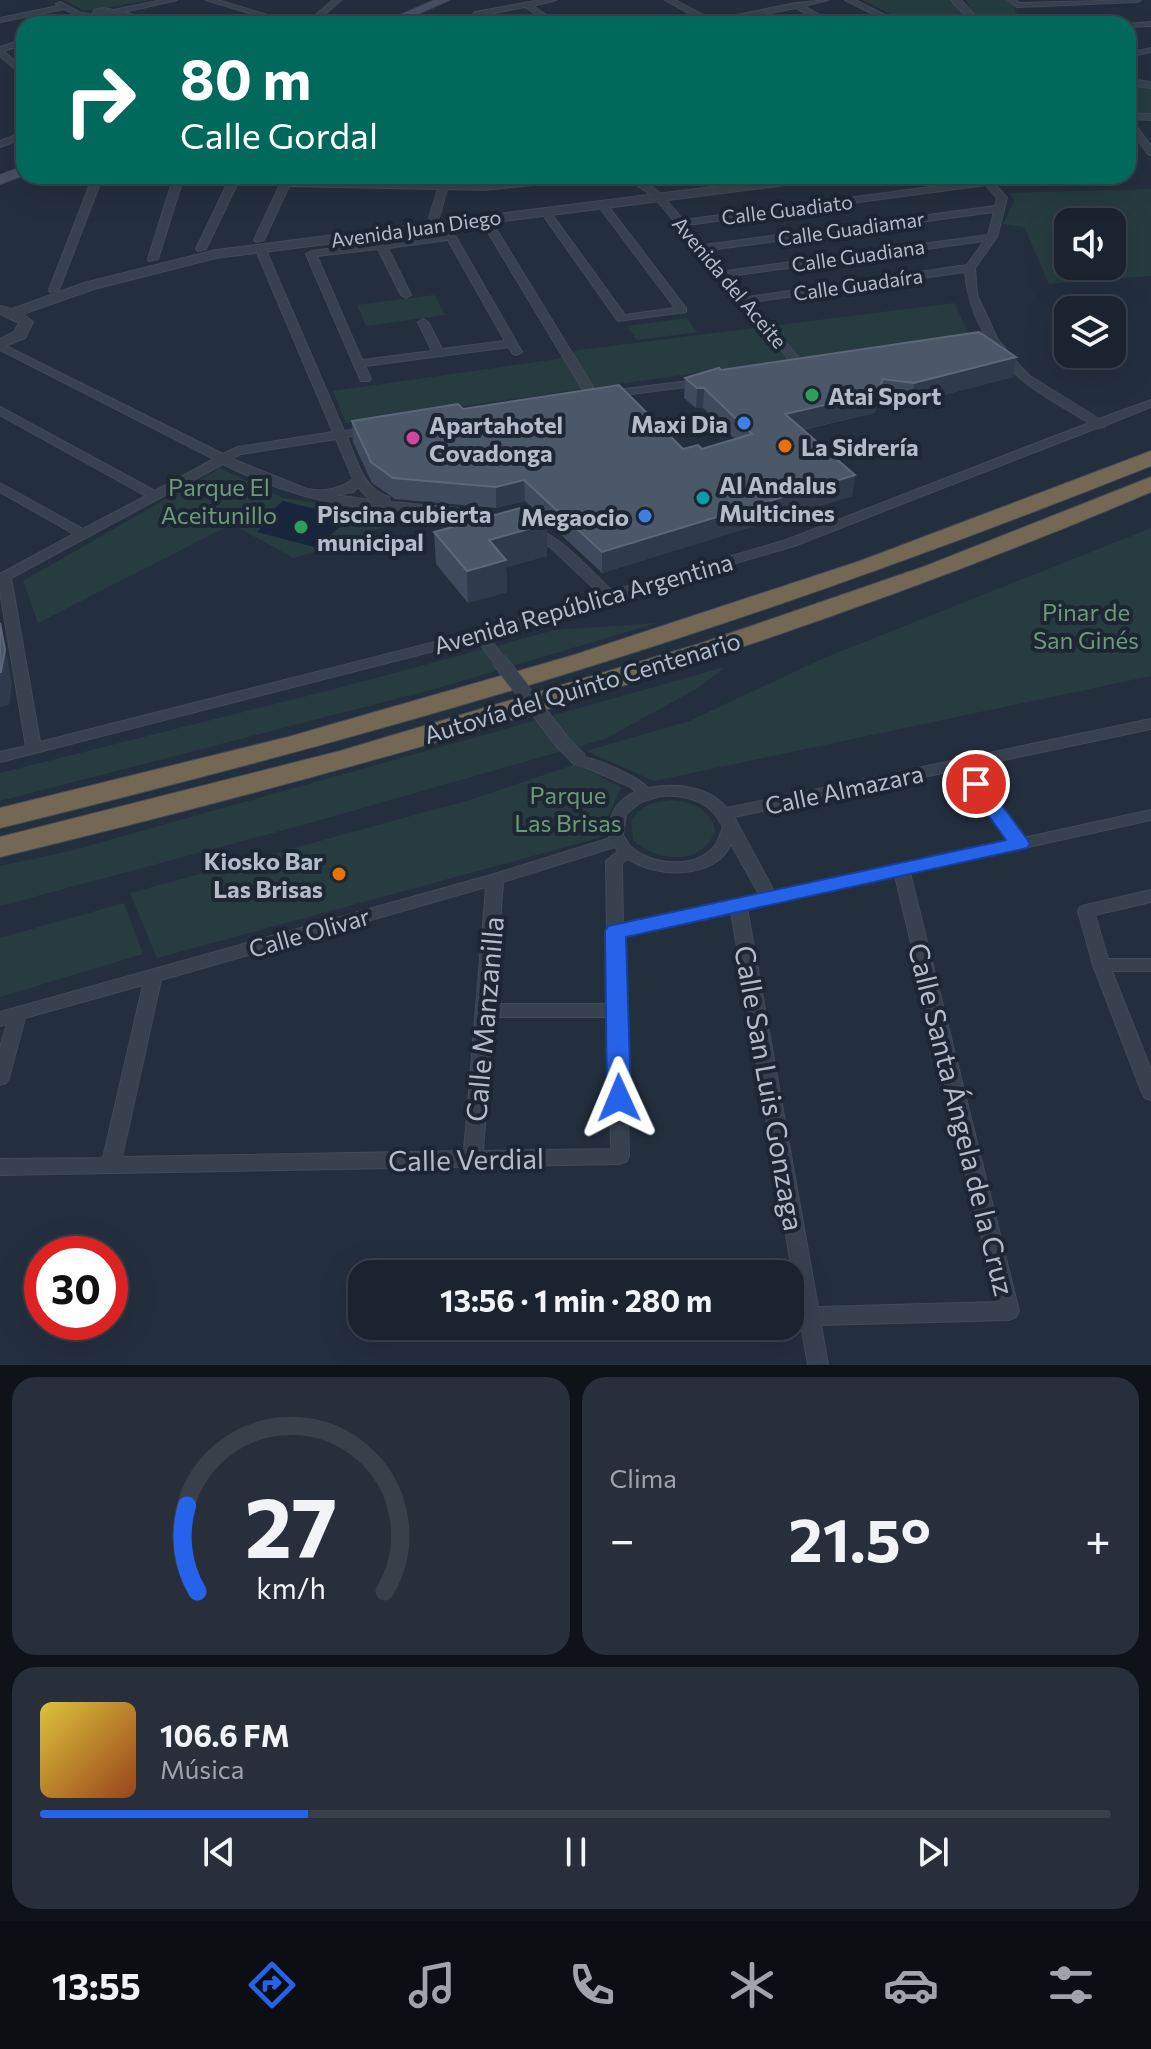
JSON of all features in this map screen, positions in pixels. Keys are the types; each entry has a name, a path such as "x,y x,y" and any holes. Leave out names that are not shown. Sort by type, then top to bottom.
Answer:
{"highway":[{"name":"Autovía del Quinto Centenario","path":"0,818 222,763 598,656 853,573 1151,458"},
{"name":"Autovía del Quinto Centenario","path":"0,847 313,768 636,673 848,602 1151,484"},
{"path":"1071,517 1129,505 1151,497"}],"main road":[{"path":"405,16 444,0"}],"street":[{"path":"52,0 89,16"},
{"path":"104,16 173,0"},
{"path":"210,0 265,16"},
{"path":"318,16 337,0"},
{"path":"477,16 552,0"},
{"path":"669,0 699,16"},
{"path":"763,0 779,8"},
{"path":"744,16 824,0"},
{"path":"849,0 882,16"},
{"path":"956,0 971,16"},
{"path":"1014,2 1137,0"},
{"path":"526,5 543,16"},
{"path":"796,5 817,16"},
{"path":"20,16 65,7"},
{"path":"99,16 104,10 131,16"},
{"path":"757,13 762,16"},
{"path":"0,51 16,67"},
{"path":"0,66 12,63"},
{"path":"1136,130 1151,152"},
{"path":"54,290 95,184"},
{"path":"153,259 176,184"},
{"path":"201,249 232,184"},
{"path":"286,184 260,244 359,479 374,497 404,506"},
{"path":"434,218 444,184"},
{"path":"486,184 530,184"},
{"name":"Avenida del Aceite","path":"641,184 655,194 745,300 808,367 786,370"},
{"name":"Avenida Juan Diego","path":"5,311 54,290 153,259 201,249 378,240 485,219 722,184"},
{"name":"Avenida Juan Diego","path":"5,311 171,263 260,244 434,218 749,184"},
{"name":"Calle Guadiato","path":"680,223 951,184"},
{"path":"990,184 1002,198 992,237 970,268 972,295 993,341 1026,378 1100,425"},
{"path":"545,211 622,319 682,310 602,204"},
{"name":"Calle Guadiamar","path":"702,248 1000,208"},
{"path":"485,219 593,397"},
{"path":"359,364 438,353 515,348 451,237 378,240 311,254 365,379"},
{"name":"Calle Guadiana","path":"723,274 992,237"},
{"path":"378,240 406,295"},
{"name":"Calle Guadaíra","path":"745,300 970,268"},
{"path":"0,345 25,329 26,322 5,311"},
{"path":"423,322 438,353"},
{"path":"978,343 993,341"},
{"path":"0,345 223,459 304,492 346,501 479,514 514,524 553,543 611,597"},
{"path":"578,399 710,381"},
{"name":"Avenida República Argentina","path":"0,757 480,635 790,543 1151,403"},
{"path":"0,410 156,496"},
{"path":"34,748 1,577 238,451 384,428"},
{"path":"304,492 333,493 349,489 359,479"},
{"path":"0,487 83,534"},
{"path":"480,635 563,743 580,760 636,784 645,794"},
{"name":"Calle Almazara","path":"727,821 961,764 1151,724"},
{"path":"961,764 1019,844"},
{"path":"727,821 728,840 721,851 693,866 657,866 622,846 614,830 621,808 645,794 683,791 715,804 727,821 770,899"},
{"path":"616,931 1151,815"},
{"name":"Calle Olivar","path":"9,1016 622,846"},
{"name":"Calle Verdial","path":"0,1167 620,1156 614,861 622,846"},
{"name":"Calle Santa Ángela de la Cruz","path":"809,1316 1009,1311 902,871"},
{"name":"Calle Manzanilla","path":"473,1159 495,879"},
{"path":"1150,1093 1101,965 1086,911 1151,896"},
{"name":"Calle San Luis Gonzaga","path":"738,906 818,1365"},
{"path":"1101,965 1151,965"},
{"path":"111,1165 153,976"},
{"path":"485,1010 617,1011"},
{"path":"0,1078 9,1016"}],"green space":[{"path":"63,0 153,0 85,11"},
{"path":"862,0 951,0 964,16 895,16"},
{"path":"966,0 1011,0 1020,16 977,16"},
{"path":"1136,86 1151,89 1151,113 1136,112"},
{"path":"1151,189 1151,276 1126,278 1126,208 1054,208 1054,280 1100,280 1049,284 1024,227 1003,224 1014,201 1010,193"},
{"path":"434,295 445,315 366,326 357,305"},
{"path":"954,303 969,334 346,423 333,391 557,359 579,350"},
{"path":"687,318 697,332 637,340 627,326"},
{"name":"Parque El Aceitunillo","path":"220,468 283,498 412,516 332,547 293,558 232,524 38,623 23,581"},
{"name":"Pinar de San Ginés","path":"1151,528 1151,676 654,781 586,751 689,721 824,658"},
{"path":"657,623 438,688 0,801 0,773 555,630"},
{"path":"725,667 698,688 605,739 310,823 0,906 0,866 70,851"},
{"name":"Parque Las Brisas","path":"576,764 621,787 599,838 157,958 130,893 473,799"},
{"path":"671,800 699,808 713,823 715,831 700,851 678,857 665,856 653,853 633,840 631,821 639,811 648,805"},
{"path":"124,903 143,954 0,997 0,938"}],"water":[{"name":"Piscina cubierta municipal","path":"283,501 349,517 318,548 257,532 266,523 261,521"}],"building":[{"path":"979,332 1016,357 914,383 883,379 877,393 785,414 855,475 602,552 524,480 496,487 393,478 371,462 352,421 458,404 463,409 619,385 683,449 698,445 702,449 752,434 704,388 697,388 685,378 719,368"},
{"path":"520,508 547,524 489,540 506,560 467,571 434,532"},
{"path":"0,623 5,650 1,672 0,672"}],"place":[{"name":"Atai Sport","path":"812,395"},
{"name":"Maxi Dia","path":"744,423"},
{"name":"Apartahotel Covadonga","path":"413,438"},
{"name":"La Sidrería","path":"785,446"},
{"name":"Al Andalus Multicines","path":"703,498"},
{"name":"Megaocio","path":"645,516"},
{"name":"Piscina cubierta municipal","path":"301,527"},
{"name":"Kiosko Bar Las Brisas","path":"339,874"}],"route":[{"path":"619,1098 616,931 1019,844 976,784"}]}
